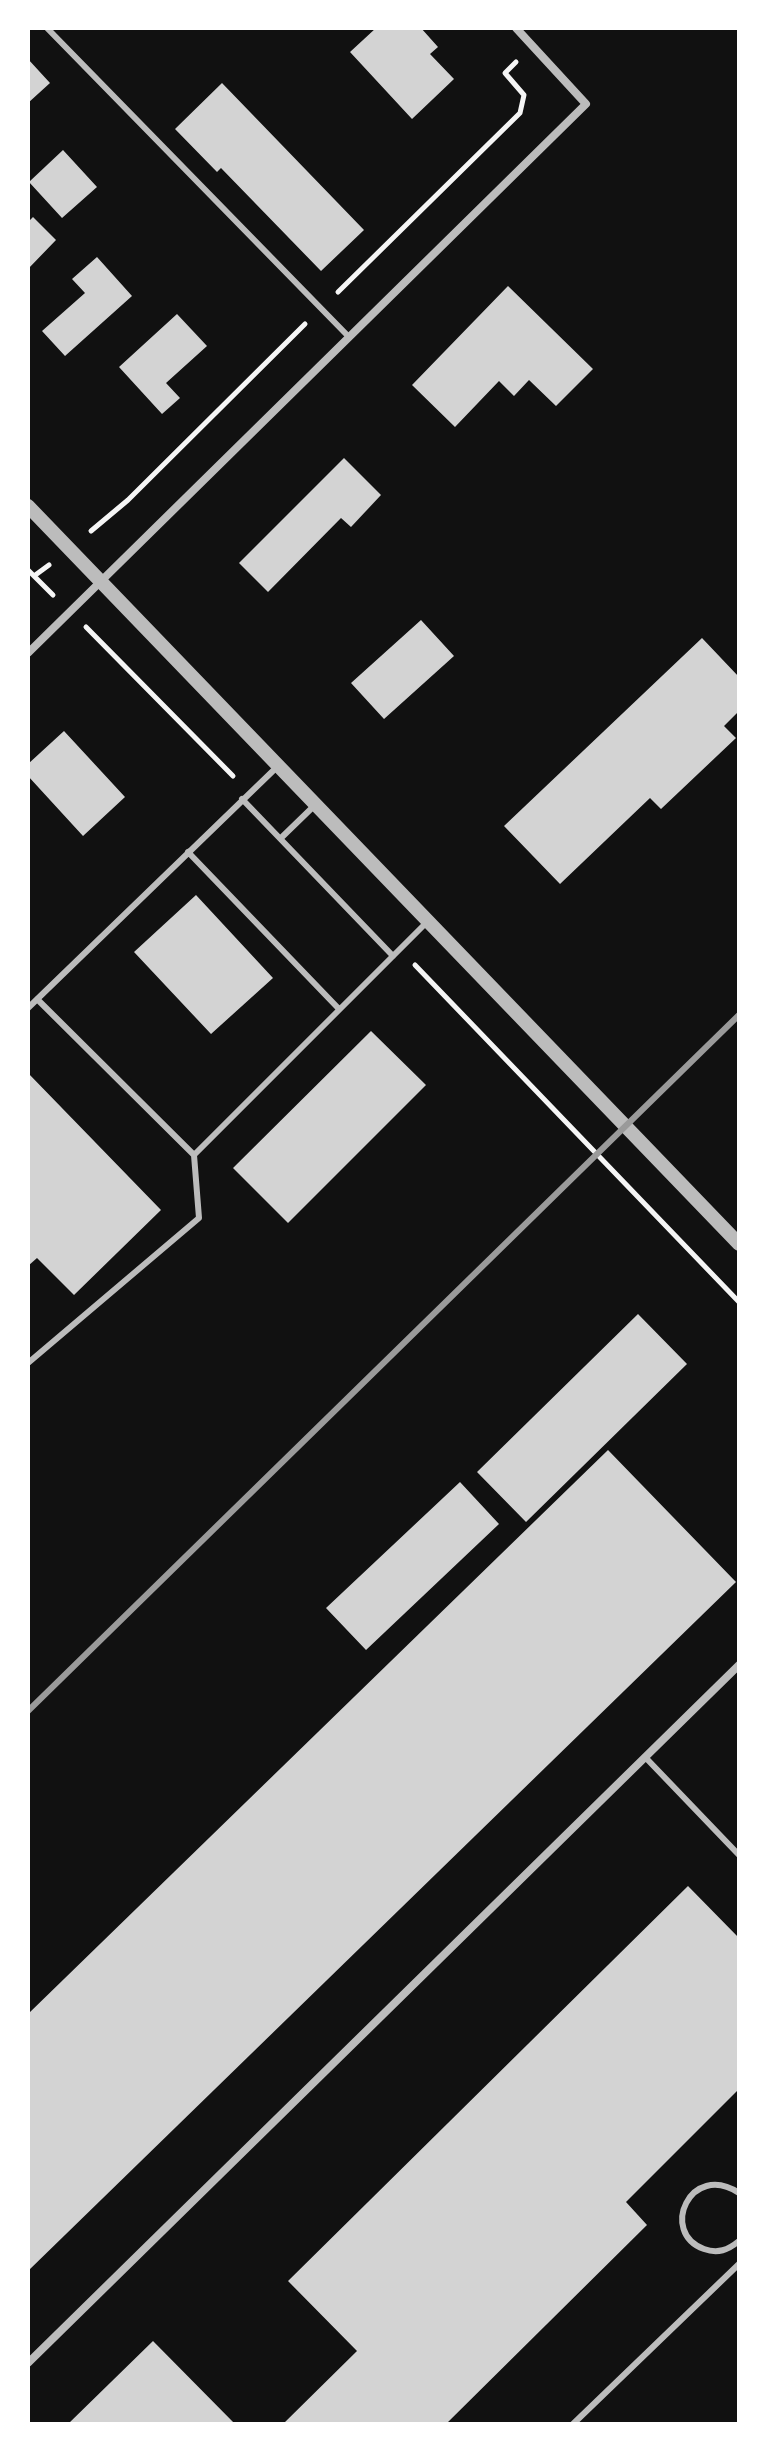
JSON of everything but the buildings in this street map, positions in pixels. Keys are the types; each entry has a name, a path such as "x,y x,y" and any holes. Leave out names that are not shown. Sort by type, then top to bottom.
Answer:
{"street":[{"path":"28,653 586,104 516,28"},
{"path":"28,506 739,1244"},
{"path":"28,2363 739,1665"}],"lane":[{"path":"47,28 349,337"},
{"path":"28,1008 278,766"},
{"path":"242,799 393,956"},
{"path":"281,838 315,805"},
{"path":"188,852 339,1009"},
{"path":"194,1155 428,921"},
{"path":"28,1363 199,1218 194,1155 37,999"},
{"path":"645,1757 739,1855"},
{"path":"739,2193 718,2184 696,2190 688,2198 682,2219 684,2229 697,2246 718,2251 739,2243"},
{"path":"573,2424 739,2264"}],"path":[{"path":"28,570 34,576"}],"railway":[{"path":"28,1711 739,1015"}]}
